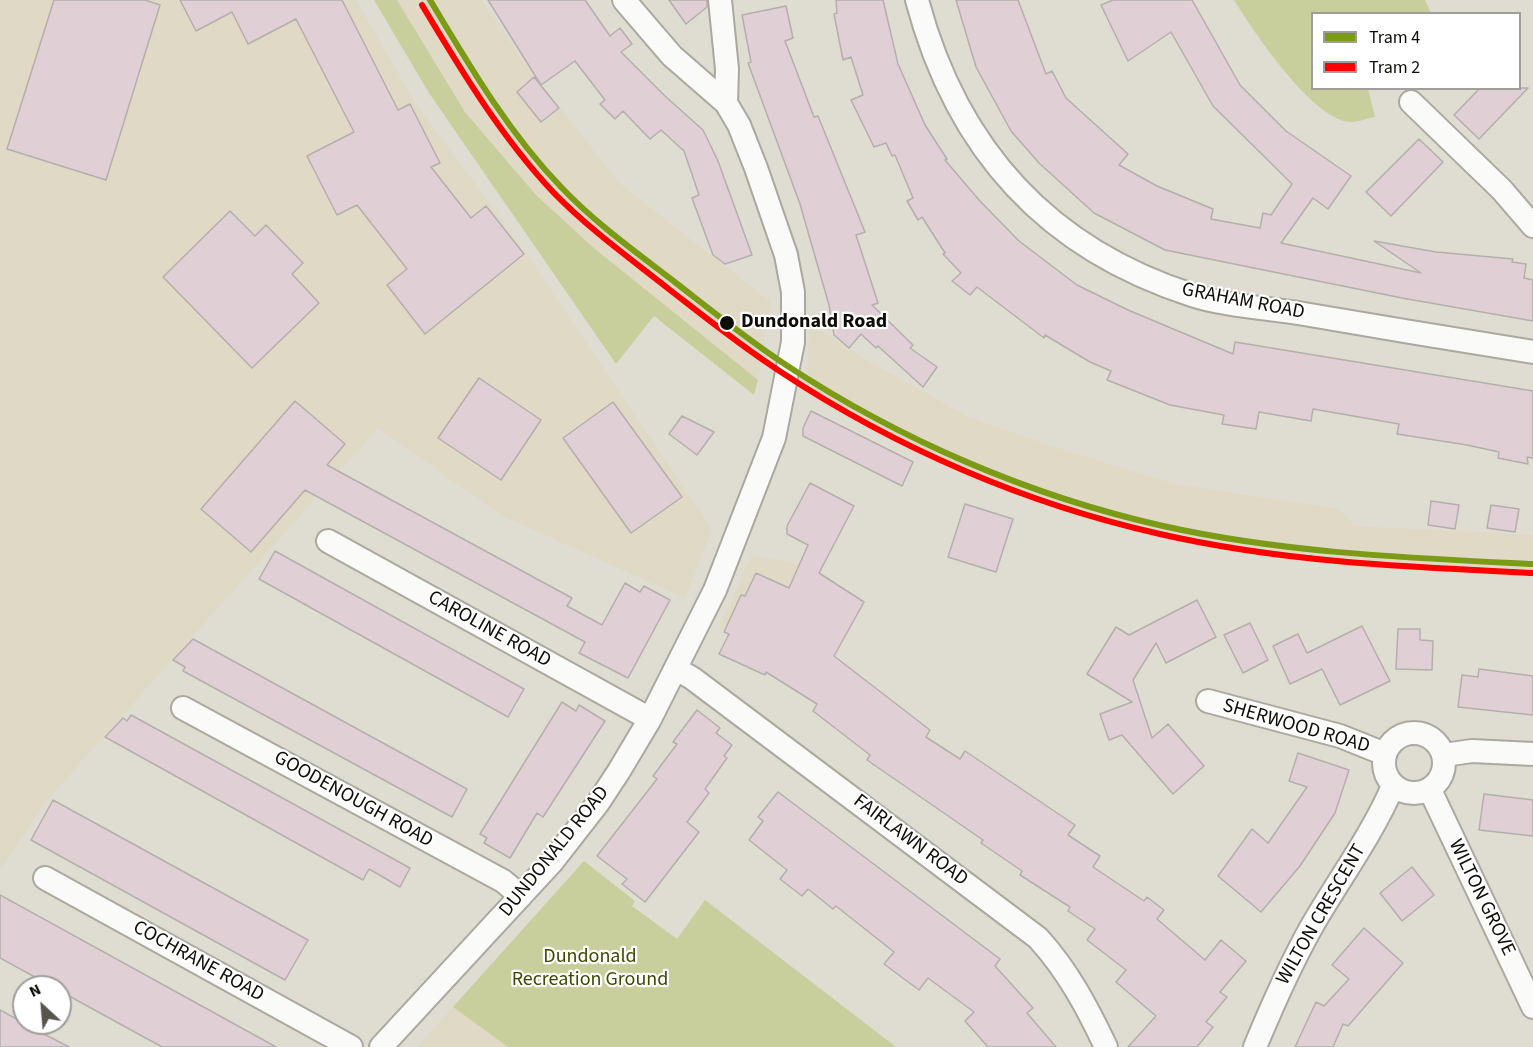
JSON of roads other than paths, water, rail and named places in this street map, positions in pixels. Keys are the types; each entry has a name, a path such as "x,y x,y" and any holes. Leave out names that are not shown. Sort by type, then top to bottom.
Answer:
{"street":[{"path":"624,0 672,56 726,103"},
{"path":"720,0 727,69 726,103"},
{"name":"GRAHAM ROAD","path":"917,0 929,44 946,88 994,164 1027,200 1082,243 1116,264 1194,296 1533,352"},
{"path":"1411,102 1502,190 1533,226"},
{"name":"DUNDONALD ROAD","path":"381,1047 564,848 598,803 650,719 676,669 727,563 774,438 794,325 793,292 786,255 756,168 739,125 726,103"},
{"name":"CAROLINE ROAD","path":"328,541 650,719"},
{"name":"FAIRLAWN ROAD","path":"676,669 692,678 1038,938 1062,964 1084,1001 1106,1047"},
{"name":"SHERWOOD ROAD","path":"1208,701 1340,736 1385,754"},
{"name":"GOODENOUGH ROAD","path":"183,708 503,882 521,896"},
{"path":"1413,732 1437,743 1444,755 1444,768 1439,780 1430,790 1418,794 1404,793 1393,786 1386,777 1383,765 1385,754 1396,739 1413,732"},
{"path":"1444,755 1472,751 1533,754"},
{"name":"WILTON CRESCENT","path":"1255,1047 1276,995 1312,927 1383,808 1393,786"},
{"name":"WILTON GROVE","path":"1430,790 1533,1006"},
{"name":"COCHRANE ROAD","path":"45,878 351,1047"}],"tram line":[{"name":"4","path":"430,0 507,121 542,166 574,200 617,237 758,346 874,418 920,441 1015,482 1113,514 1163,526 1254,542 1347,553 1533,564"},
{"name":"2","path":"422,5 467,78 516,149 554,193 581,219 697,311 767,362 825,400 916,449 1012,490 1060,507 1160,534 1252,551 1345,562 1533,573"}],"place":[{"name":"Dundonald Road","path":"727,323"}],"park label":[{"name":"Dundonald Recreation Ground","path":"590,970"}]}
